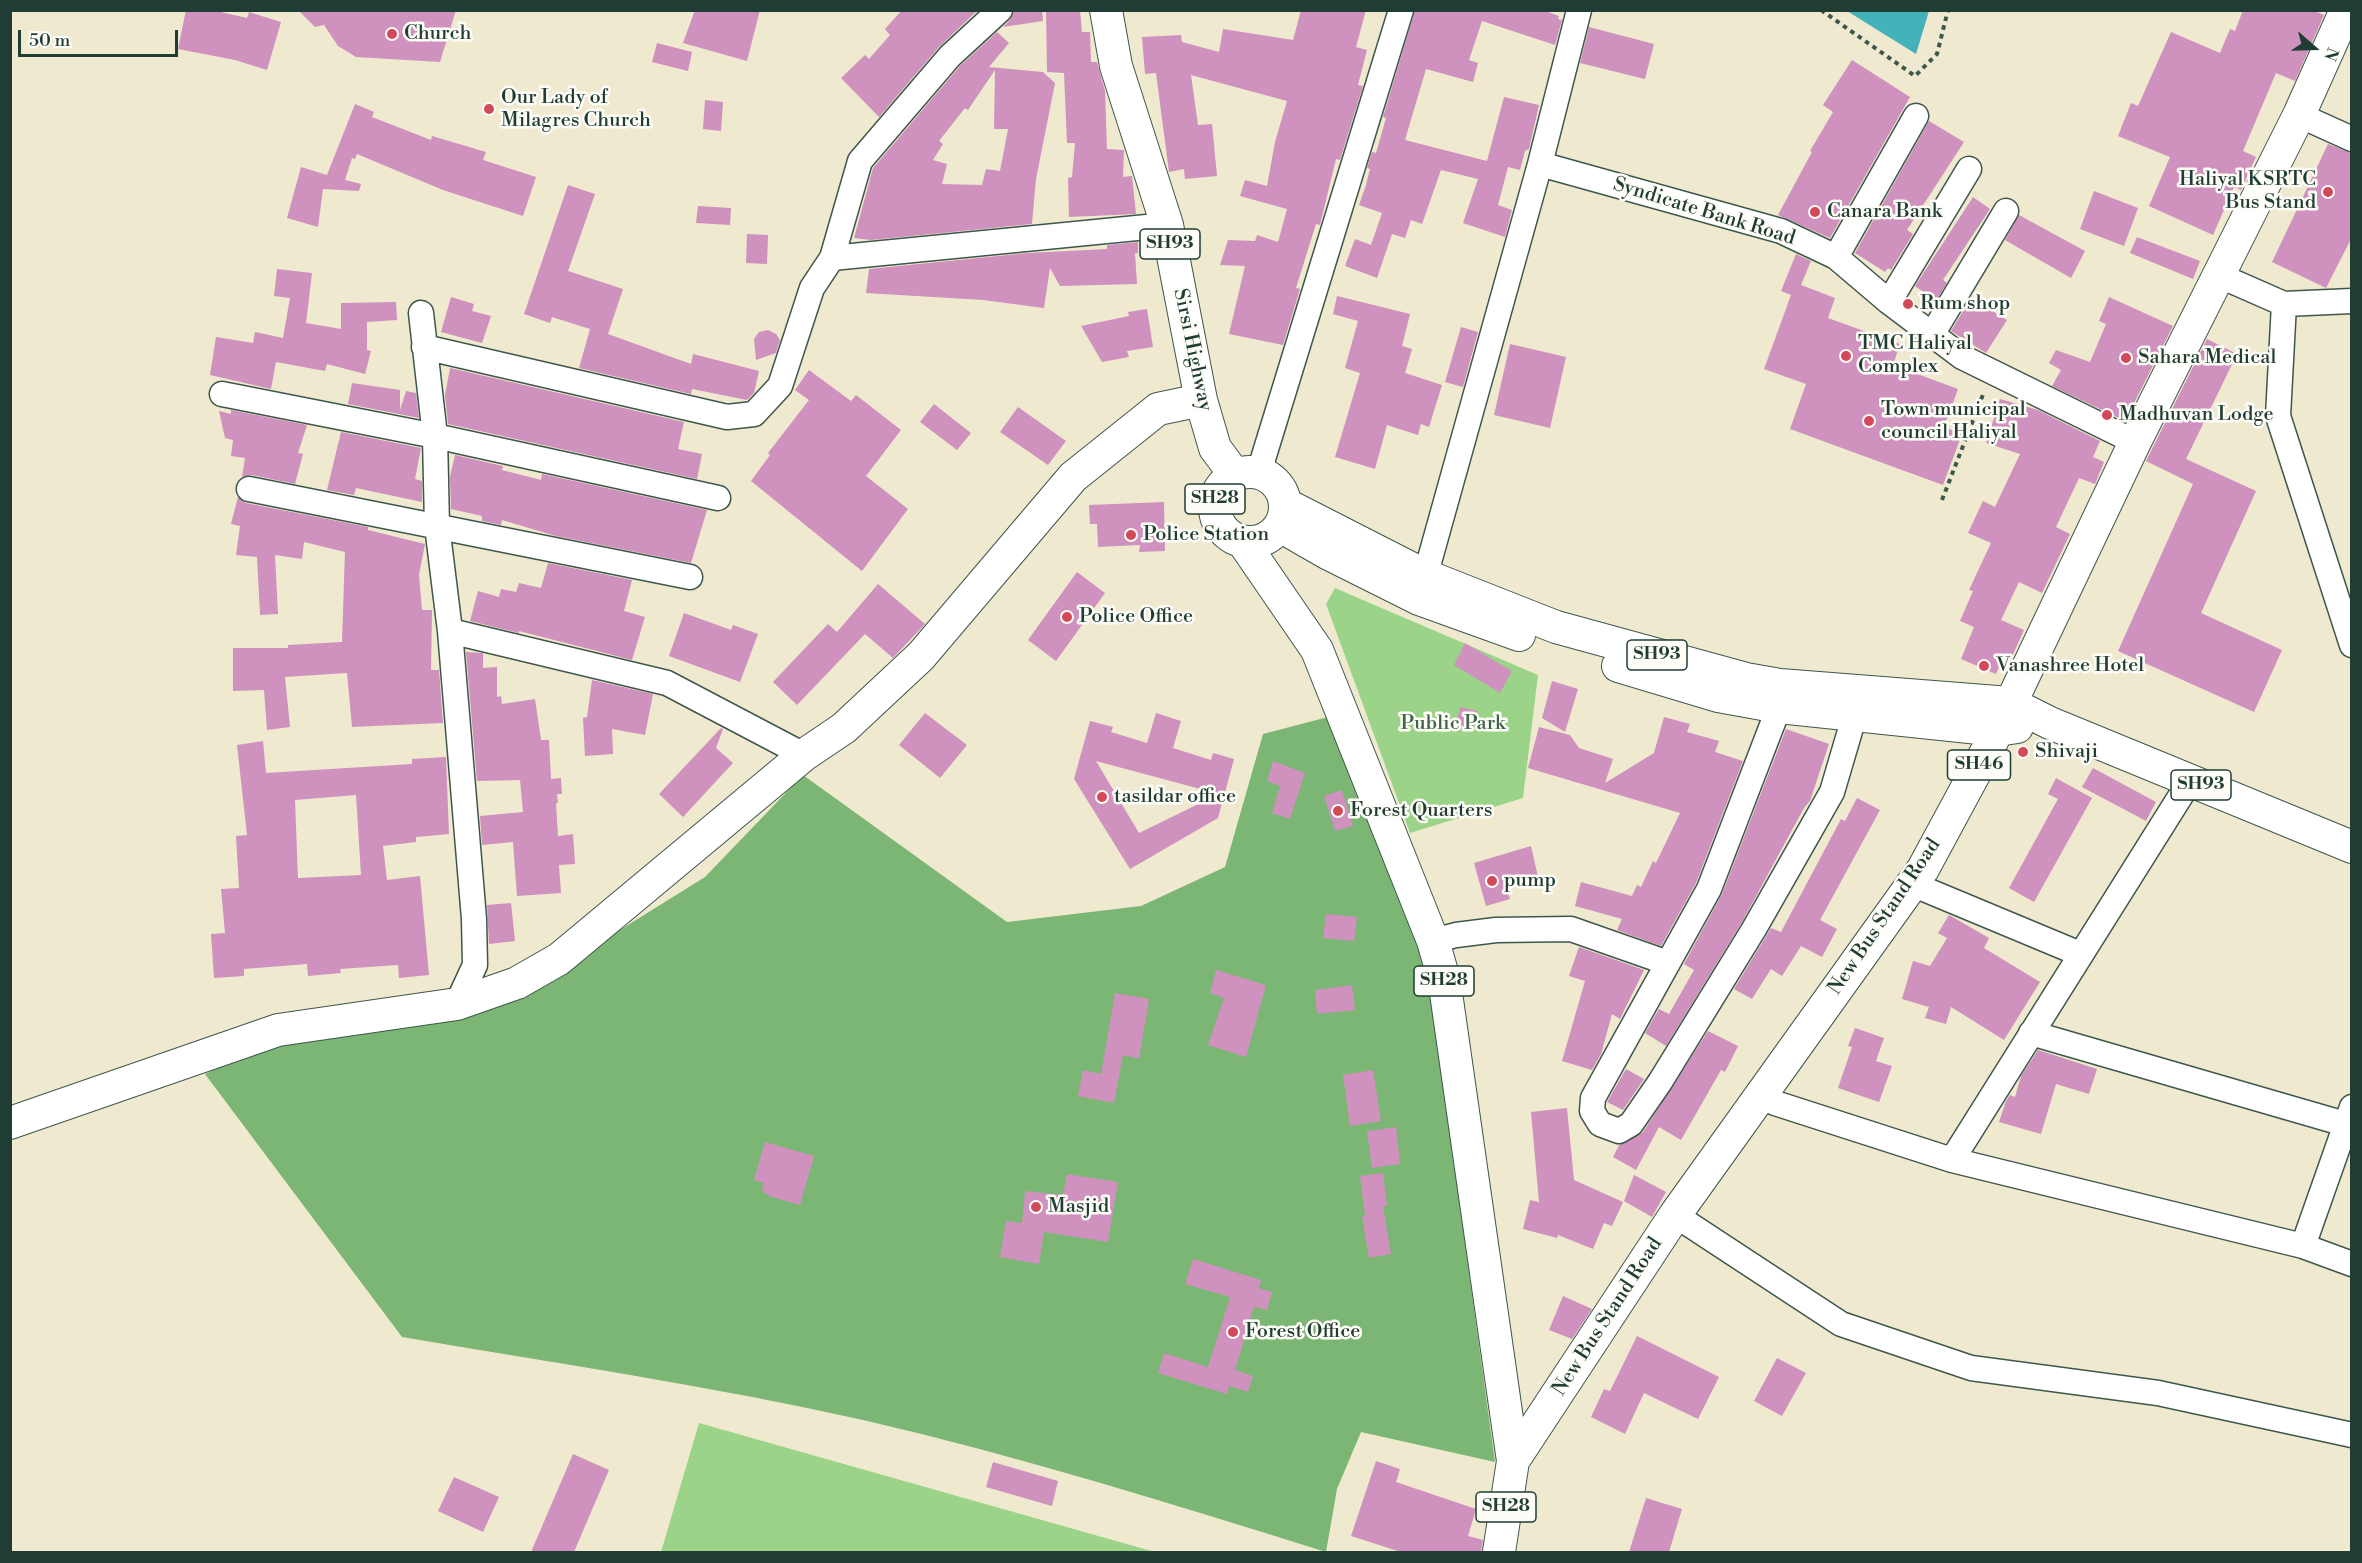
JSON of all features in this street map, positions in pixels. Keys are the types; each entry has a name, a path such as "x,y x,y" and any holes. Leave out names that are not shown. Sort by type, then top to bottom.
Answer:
{"main road":[{"name":"Sirsi Highway","path":"1106,10 1116,66 1167,225 1201,400 1215,448 1247,474"},
{"name":"New Bus Stand Road","path":"1513,1461 1675,1215 1912,884 2004,717 2135,442 2299,115 2346,10"},
{"path":"10,1123 278,1030 457,1004 517,983 559,959 804,755 844,729 921,656 1073,477 1158,410 1201,400"},
{"name":"SH28","path":"1243,542 1264,540 1283,515 1277,484 1247,474 1219,490 1214,512 1223,532 1243,542 1317,650 1433,941 1444,979 1513,1461 1499,1552"},
{"name":"SH93","path":"1283,515 1327,554 1422,587 1556,627 1746,679 2050,723 2352,847"},
{"name":"SH93","path":"1422,587 1576,654 1718,696 1779,707 1855,714 2004,717"}],"street":[{"path":"424,347 727,417 754,414 780,386 812,288 832,258 860,161 950,56 1000,10"},
{"path":"1247,474 1401,10"},
{"path":"1422,587 1540,164 1579,10"},
{"path":"2299,115 2352,139"},
{"path":"1836,257 1916,116"},
{"name":"Syndicate Bank Road","path":"1540,164 1781,231 1836,257 1889,302 1962,357 2135,442"},
{"path":"1889,302 1969,169"},
{"path":"1933,333 2006,211"},
{"path":"832,258 1167,225"},
{"path":"2218,275 2284,304 2352,301"},
{"path":"2284,304 2277,416 2352,645"},
{"path":"421,314 435,436 436,526 450,631 474,919 475,965 457,1004"},
{"path":"222,394 435,436 718,498"},
{"path":"249,489 690,578"},
{"path":"450,631 667,683 804,755"},
{"path":"1779,707 1709,889 1593,1098 1592,1111 1600,1124 1620,1131 1631,1124 1660,1082 1754,929 1833,792 1855,714"},
{"path":"1952,1160 2190,781"},
{"path":"1912,884 2080,954"},
{"path":"1433,941 1456,935 1496,930 1571,929 1668,963"},
{"path":"2031,1033 2348,1115 2302,1246"},
{"path":"1759,1095 1776,1103 1952,1160 2302,1246 2352,1264"},
{"path":"1675,1215 1841,1324 1971,1368 2158,1393 2352,1435"}],"path":[{"path":"1821,10 1916,75 1937,54 1948,10"},
{"path":"1942,500 1992,372"}],"green space":[{"name":"Public Park","path":"1335,588 1538,675 1523,798 1410,833 1326,604"},
{"path":"1328,717 1428,974 1495,1462 1361,1432 1337,1489 1326,1552 1038,1465 863,1420 691,1386 402,1337 205,1074 255,1051 538,981 705,877 803,775 1007,922 1141,906 1225,867 1263,734"},
{"path":"699,1423 1155,1552 661,1552"}],"water":[{"path":"1847,11 1929,11 1916,54"}],"building":[{"path":"186,10 212,10 247,18 249,12 281,22 267,70 235,60 178,49"},
{"name":"Church","path":"298,10 456,10 440,62 356,57 338,46 324,25 315,27"},
{"path":"695,10 760,10 747,61 683,43"},
{"path":"902,10 978,10 939,47 879,117 841,78 865,55 869,59 890,35 885,29"},
{"path":"1014,10 1042,10 1043,21 1003,27 1010,20"},
{"path":"1046,10 1080,10 1082,32 1090,32 1091,62 1097,62 1105,91 1107,149 1124,150 1123,177 1132,176 1136,214 1069,217 1068,178 1072,177 1075,143 1067,143 1064,73 1047,72"},
{"path":"1301,10 1366,10 1356,47 1367,50 1358,85 1363,86 1340,160 1336,159 1320,225 1316,224 1296,288 1300,289 1283,345 1229,334 1245,266 1220,265 1228,240 1255,241 1257,235 1278,242 1287,209 1240,196 1245,180 1267,186 1275,142 1287,101 1191,75 1198,125 1212,124 1217,176 1185,179 1184,169 1169,172 1156,73 1145,74 1142,37 1181,35 1182,42 1219,52 1223,29 1293,40"},
{"path":"1415,10 1542,10 1559,16 1558,19 1562,20 1555,45 1482,21 1469,60 1478,63 1473,82 1426,69 1405,140 1487,161 1504,97 1539,105 1529,149 1525,151 1520,170 1508,167 1498,205 1512,210 1505,237 1463,223 1478,179 1441,170 1422,224 1411,220 1405,238 1392,234 1377,278 1345,266 1355,239 1371,245 1382,213 1359,205 1370,169 1367,168 1372,152 1376,153 1386,118 1383,117"},
{"path":"2243,10 2312,10 2324,15 2295,81 2276,73 2243,151 2256,157 2241,190 2234,187 2213,235 2149,206 2170,157 2118,136 2131,103 2138,106 2171,32 2220,53 2230,29 2235,31"},
{"path":"1589,27 1654,44 1645,79 1580,63"},
{"path":"997,32 1009,43 989,67 1043,72 1055,83 1036,179 1032,224 871,240 854,238 873,168 960,66","holes":["995,70 994,129 1008,129 1000,171 986,169 982,185 942,184 947,164 933,160 943,144 939,141 965,108 968,110"]},
{"path":"657,43 692,52 688,71 652,62"},
{"path":"1852,60 1910,97 1830,238 1778,215 1812,152 1810,151 1833,112 1823,105"},
{"path":"705,100 723,102 721,131 703,129"},
{"path":"355,104 374,112 372,117 431,140 432,136 486,152 483,160 536,177 523,216 443,190 357,154 355,159 352,158 345,180 361,184 359,191 323,189 318,227 287,218 301,167 327,175"},
{"path":"1929,121 1964,142 1907,230 1913,234 1891,270 1888,268 1885,272 1855,253"},
{"name":"Haliyal KSRTC Bus Stand","path":"2328,144 2352,153 2352,237 2326,288 2272,262"},
{"path":"568,185 595,194 568,271 623,289 608,334 691,364 693,354 759,371 754,393 747,400 692,389 691,394 579,368 590,329 552,317 550,323 524,314"},
{"path":"2094,191 2138,208 2124,246 2080,229"},
{"path":"1973,197 1990,209 1943,280 1947,283 1936,301 1915,286"},
{"path":"698,206 731,208 730,225 696,223"},
{"path":"2019,215 2085,251 2071,278 2005,240"},
{"path":"747,234 768,235 767,264 746,263"},
{"path":"2137,237 2200,261 2193,279 2130,253"},
{"path":"1138,242 1138,253 1135,253 1137,284 1060,286 1050,268 1044,308 983,300 866,293 869,269 1028,253 1107,249 1107,245"},
{"path":"1796,254 1811,261 1801,285 1835,298 1828,318 1900,344 1893,365 1958,389 1944,427 1962,434 1943,485 1790,429 1806,384 1764,369 1791,295 1781,291"},
{"path":"277,269 312,273 306,323 341,329 341,303 396,302 397,320 367,322 367,350 371,351 365,374 327,364 325,371 276,362 271,389 210,375 216,337 253,343 255,332 283,338 290,298 274,296"},
{"path":"1337,296 1410,314 1402,346 1412,349 1405,373 1442,385 1429,427 1421,424 1418,435 1387,425 1375,469 1335,457 1360,373 1345,368 1358,321 1333,314"},
{"path":"451,297 474,304 472,311 491,316 482,343 441,332"},
{"path":"2109,297 2173,326 2125,421 2052,386 2061,370 2049,363 2056,350 2090,362 2106,324 2099,321"},
{"path":"1971,298 2007,320 1986,353 1951,331"},
{"path":"1147,309 1153,347 1127,351 1129,357 1102,362 1081,326 1129,316 1128,312"},
{"path":"1461,327 1478,332 1463,387 1445,382"},
{"path":"768,330 776,334 780,340 776,353 756,360 754,339 759,332"},
{"path":"2207,339 2237,354 2186,459 2256,491 2201,613 2282,650 2254,712 2118,651 2193,484 2146,461"},
{"path":"1510,344 1566,357 1550,428 1494,415"},
{"path":"450,368 684,422 678,449 702,454 697,479 448,424 445,395"},
{"path":"809,370 851,401 856,395 901,430 866,476 908,509 862,571 751,481 770,455 768,453 809,400 795,390"},
{"path":"352,383 400,390 400,410 406,391 416,393 419,418 348,404"},
{"path":"2000,399 2038,410 2100,441 2093,457 2104,462 2095,484 2079,478 2056,527 2070,534 2042,593 2019,582 2001,620 2024,630 2011,659 2004,656 1996,674 1961,659 1974,627 1960,621 1973,591 1969,590 1991,543 1968,533 1983,501 1995,507 2020,454 1986,443"},
{"path":"934,404 971,433 957,450 920,422"},
{"path":"1018,407 1066,441 1048,465 1000,432"},
{"path":"231,410 307,425 298,453 303,454 295,484 252,475 242,477 245,458 231,456 233,440 225,438 219,411 231,414"},
{"path":"341,432 421,448 415,479 422,481 422,502 356,488 354,495 327,490"},
{"path":"455,455 503,466 502,470 541,480 542,474 707,510 691,563 556,536 502,520 501,525 482,521 482,516 451,509 450,477"},
{"path":"238,497 246,503 368,527 368,530 425,544 419,575 422,610 432,610 431,670 439,670 443,723 352,727 347,673 285,677 290,727 267,730 264,690 233,691 233,648 288,648 288,645 342,642 345,552 304,542 302,559 275,555 278,614 260,615 257,557 236,555 240,526 231,524"},
{"name":"Police Station","path":"1164,502 1165,551 1139,552 1140,545 1098,547 1097,524 1090,524 1089,505"},
{"path":"548,563 632,580 624,611 645,617 632,660 470,621 478,591 499,597 501,589 516,592 519,583 541,588"},
{"name":"Police Office","path":"1077,572 1105,593 1056,661 1028,640"},
{"path":"878,584 925,624 893,658 865,634 797,705 773,682 828,624 837,632"},
{"path":"684,613 731,630 733,625 758,634 740,682 669,656"},
{"path":"1465,643 1512,671 1500,693 1454,665"},
{"path":"466,652 483,653 483,668 497,667 497,697 501,696 502,704 535,699 541,740 549,740 551,779 561,778 562,794 557,794 558,803 556,803 558,836 573,834 575,864 559,865 561,893 517,896 513,842 482,845 480,816 523,812 520,780 477,781"},
{"path":"592,680 653,694 645,735 612,729 613,754 585,756 583,718 587,717"},
{"path":"1552,681 1578,689 1565,732 1542,718"},
{"path":"1460,707 1477,711 1472,730 1456,726"},
{"path":"925,713 967,745 940,778 899,745"},
{"name":"tasildar office","path":"1156,713 1181,721 1173,748 1211,760 1213,753 1234,759 1218,818 1130,869 1074,779 1090,721 1113,727 1111,732 1147,743","holes":["1096,761 1219,794 1139,833"]},
{"path":"1664,717 1690,724 1687,732 1719,741 1715,752 1743,761 1696,883 1661,946 1617,930 1622,919 1575,906 1581,882 1632,896 1637,885 1641,887 1653,861 1656,863 1680,813 1528,768 1539,727 1570,735 1579,748 1613,759 1605,783 1654,753"},
{"path":"721,728 723,729 716,748 733,763 683,817 659,794"},
{"path":"1786,729 1829,744 1810,801 1804,808 1742,922 1666,1046 1645,1033 1659,1009 1669,1014 1694,970 1684,964 1722,894"},
{"path":"263,741 266,773 412,764 412,759 446,757 449,834 416,837 416,842 383,846 387,880 420,876 429,975 399,978 398,965 340,969 341,973 308,976 307,964 244,969 244,976 214,978 211,934 225,933 221,889 239,888 236,836 247,835 237,745","holes":["356,795 361,875 298,878 295,800"]},
{"path":"1273,761 1305,773 1290,819 1272,813 1280,786 1267,781"},
{"path":"2093,768 2156,802 2146,821 2082,787"},
{"path":"2056,778 2092,798 2034,902 2009,888 2058,799 2048,794"},
{"name":"Forest Quarters","path":"1342,790 1353,826 1335,831 1324,796"},
{"path":"1857,798 1880,810 1820,920 1837,929 1822,957 1801,946 1782,976 1771,969 1752,999 1734,989 1771,928 1781,932 1841,819 1845,821"},
{"path":"1531,846 1538,877 1506,885 1510,899 1486,906 1474,863"},
{"path":"511,903 515,941 489,944 487,905"},
{"path":"1326,914 1357,917 1354,941 1323,938"},
{"path":"1949,915 1989,938 1984,948 2040,982 2004,1040 1951,1007 1946,1024 1925,1018 1929,1007 1902,999 1913,961 1930,966 1947,938 1938,933"},
{"path":"1579,947 1644,970 1620,1019 1612,1014 1601,1054 1592,1070 1562,1061 1585,981 1569,976"},
{"path":"1216,970 1266,985 1246,1057 1208,1045 1224,998 1210,993"},
{"path":"1352,985 1355,1010 1317,1014 1315,990"},
{"path":"1115,993 1149,999 1139,1059 1123,1055 1114,1103 1078,1096 1083,1070 1101,1074"},
{"path":"1855,1028 1884,1038 1876,1061 1892,1066 1879,1102 1838,1088 1852,1047 1848,1046"},
{"path":"1708,1031 1738,1046 1725,1072 1721,1070 1681,1140 1659,1127 1636,1170 1613,1157 1619,1145 1643,1132"},
{"path":"2038,1050 2097,1069 2089,1094 2056,1084 2041,1134 1999,1122 2006,1101 2010,1095 2015,1097 2021,1076"},
{"path":"1626,1069 1644,1079 1623,1110 1607,1102"},
{"path":"1373,1070 1381,1121 1350,1126 1343,1075"},
{"path":"1567,1108 1574,1180 1623,1202 1612,1226 1604,1223 1593,1249 1558,1235 1557,1238 1523,1229 1530,1200 1539,1202 1531,1112"},
{"path":"1396,1127 1400,1164 1372,1168 1367,1131"},
{"path":"765,1142 814,1156 800,1205 769,1196 762,1191 764,1183 754,1180"},
{"path":"1383,1173 1387,1206 1383,1206 1391,1254 1369,1258 1362,1216 1365,1216 1360,1176"},
{"path":"1067,1174 1118,1182 1108,1242 1044,1232 1039,1264 1000,1257 1006,1221 1022,1223 1025,1191 1063,1195"},
{"path":"1634,1175 1666,1192 1652,1217 1624,1201"},
{"name":"Forest Office","path":"1193,1259 1261,1280 1259,1288 1272,1292 1267,1310 1254,1307 1235,1370 1253,1376 1248,1392 1229,1386 1227,1394 1158,1373 1164,1353 1208,1367 1230,1297 1185,1284"},
{"path":"1563,1296 1592,1309 1572,1339 1549,1330"},
{"path":"1637,1336 1719,1377 1698,1419 1644,1393 1625,1434 1591,1417 1604,1389 1610,1391"},
{"path":"1777,1358 1806,1373 1782,1416 1754,1401"},
{"path":"573,1454 609,1470 574,1552 531,1552"},
{"path":"1376,1461 1400,1469 1396,1482 1476,1509 1468,1536 1483,1540 1481,1552 1401,1552 1351,1536"},
{"path":"993,1462 1058,1481 1052,1506 986,1487"},
{"path":"454,1477 499,1497 483,1532 438,1511"},
{"path":"1646,1498 1682,1509 1669,1552 1629,1552"}],"place":[{"name":"Church","path":"392,34"},
{"name":"Our Lady of Milagres Church","path":"489,109"},
{"name":"Haliyal KSRTC Bus Stand","path":"2328,192"},
{"name":"Canara Bank","path":"1815,212"},
{"name":"Rum shop","path":"1908,304"},
{"name":"TMC Haliyal Complex","path":"1846,356"},
{"name":"Sahara Medical","path":"2126,358"},
{"name":"Madhuvan Lodge","path":"2107,415"},
{"name":"Town municipal council Haliyal","path":"1869,421"},
{"name":"Police Station","path":"1131,535"},
{"name":"Police Office","path":"1067,617"},
{"name":"Vanashree Hotel","path":"1984,666"},
{"name":"Shivaji","path":"2023,752"},
{"name":"tasildar office","path":"1102,797"},
{"name":"Forest Quarters","path":"1338,811"},
{"name":"pump","path":"1492,881"},
{"name":"Masjid","path":"1036,1207"},
{"name":"Forest Office","path":"1233,1332"}]}
